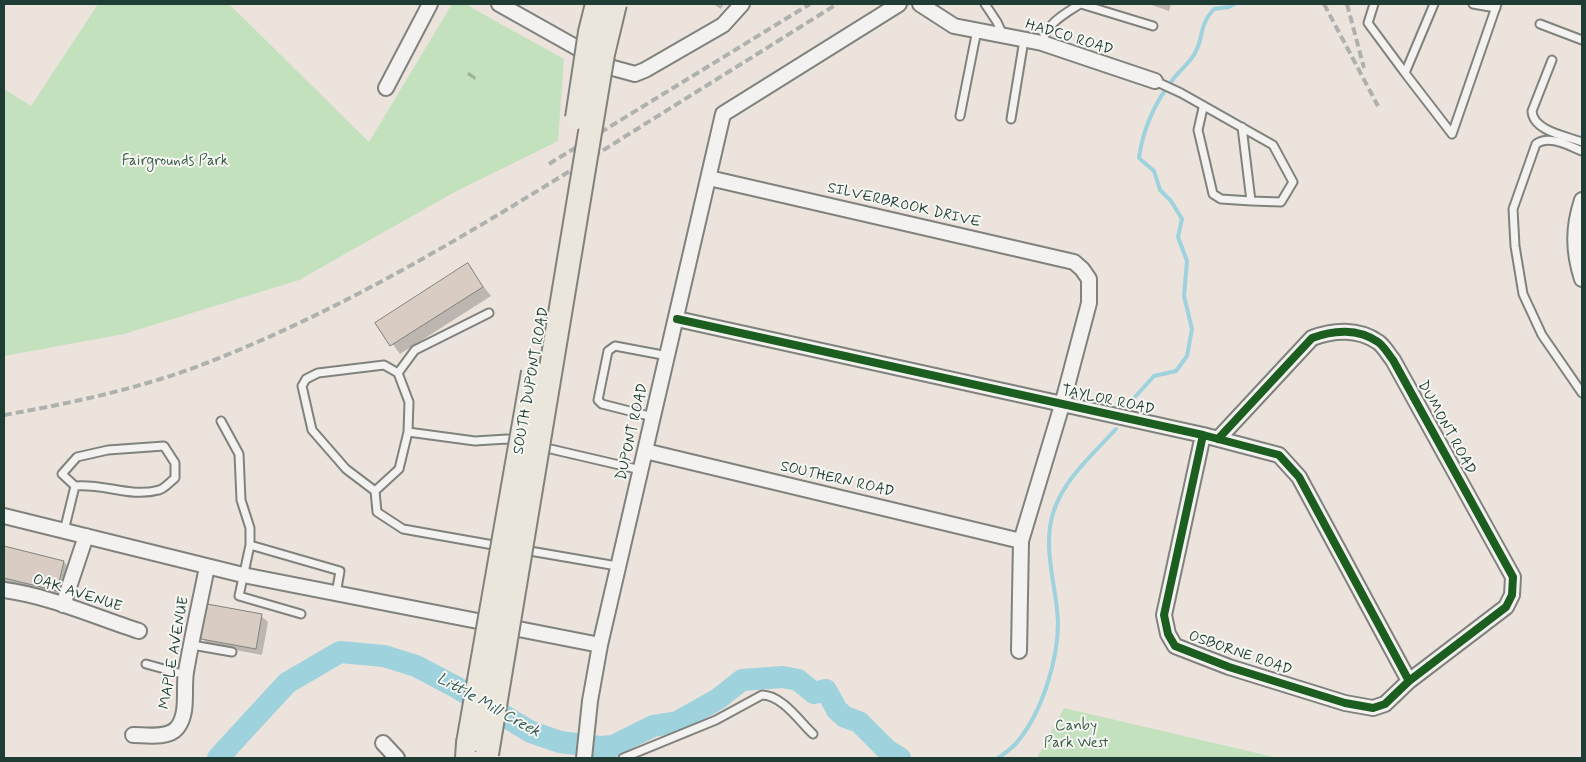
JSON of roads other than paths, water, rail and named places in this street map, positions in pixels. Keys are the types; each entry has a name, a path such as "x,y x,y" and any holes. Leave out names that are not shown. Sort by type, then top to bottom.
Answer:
{"main road":[{"name":"SOUTH DUPONT ROAD","path":"477,753 596,4"},
{"name":"SOUTH DUPONT ROAD","path":"477,753 603,54 615,4"}],"street":[{"path":"386,88 430,4"},
{"path":"499,4 613,68 635,74 646,70 723,25 742,4"},
{"name":"DUPONT ROAD","path":"584,755 600,645 617,566 724,114 899,4"},
{"name":"HADCO ROAD","path":"920,4 954,26 1042,43 1155,81"},
{"name":"SILVERBROOK DRIVE","path":"709,178 1074,262 1086,276 1091,290 1062,405"},
{"path":"1582,200 1574,242 1582,278"},
{"name":"TAYLOR ROAD","path":"676,320 1204,435 1278,455 1299,477 1409,681"},
{"name":"DUMONT ROAD","path":"1218,439 1312,338 1325,333 1346,332 1362,334 1379,342 1393,360 1513,577 1512,594 1506,607 1409,681"},
{"path":"1019,651 1021,541 1062,405"},
{"name":"OSBORNE ROAD","path":"1204,435 1164,615 1168,634 1175,646 1229,667 1345,703 1373,708 1385,704 1409,681"},
{"name":"SOUTHERN ROAD","path":"645,451 1021,541"},
{"path":"4,516 243,575 600,645"},
{"path":"63,605 86,536"},
{"name":"MAPLE AVENUE","path":"133,735 169,734 177,728 185,708 186,675 207,567"},
{"name":"OAK AVENUE","path":"4,590 18,592 63,605 139,631"},
{"path":"383,742 397,758"}],"lane":[{"path":"985,4 998,22 1003,36"},
{"path":"1042,43 1045,32 1054,21 1080,4 1153,26"},
{"path":"1374,4 1368,23 1452,134 1497,6 1473,4"},
{"path":"1405,73 1434,4"},
{"path":"1540,24 1582,40"},
{"path":"960,116 976,30"},
{"path":"1011,119 1024,40"},
{"path":"1552,60 1532,111 1532,118 1537,125 1582,142"},
{"path":"1155,81 1181,93 1203,108 1242,126 1272,145 1293,182 1281,202 1221,199 1213,194 1198,130 1203,108"},
{"path":"1242,126 1251,200"},
{"path":"1582,151 1552,140 1545,139 1536,144 1516,200 1513,218 1523,294 1528,309 1542,335 1582,393"},
{"path":"398,373 415,350 489,313"},
{"path":"653,417 602,404 598,400 608,350 615,346 668,356"},
{"path":"375,491 399,469 408,432 409,402 398,373 384,365 318,373 306,379 302,386 312,430 346,469 375,491 377,512 403,529 617,566"},
{"path":"221,421 239,454 241,500 250,528 250,545 239,596 301,614"},
{"path":"408,432 475,441 507,439 641,470"},
{"path":"142,446 164,446 175,463 174,478 160,490 126,492 94,484 75,486 62,474 78,457 92,453 142,446"},
{"path":"64,531 75,486"},
{"path":"250,545 340,572 336,594"},
{"path":"192,645 232,652"},
{"path":"146,664 186,675"},
{"path":"623,758 716,720 762,695 768,695 776,700 813,734"}],"waterway":[{"path":"1135,397 1154,376 1176,371 1187,356 1192,329 1184,296 1187,261 1178,237 1182,219 1171,201 1160,190 1154,171 1139,158 1143,136 1161,96 1194,55 1209,15 1214,9 1229,7 1234,4"},
{"path":"998,758 1014,746 1027,729 1041,701 1052,669 1058,623 1049,552 1050,524 1054,510 1065,487 1116,429"},
{"name":"Little Mill Creek","path":"218,758 287,683 340,652 384,656 416,666 456,687 531,732 560,742 600,747 613,746 653,726 677,722 718,699 742,680 783,677 798,680 814,693 826,690 837,710 845,717 859,722 887,750 900,758"}],"railway":[{"path":"549,164 810,4"},
{"path":"4,415 81,400 159,380 260,341 358,294 501,213 837,4"},
{"path":"1324,4 1378,106"},
{"path":"1347,4 1364,68"}],"park label":[{"name":"Fairgrounds Park","path":"175,162"},
{"name":"Canby Park West","path":"1076,736"}]}
